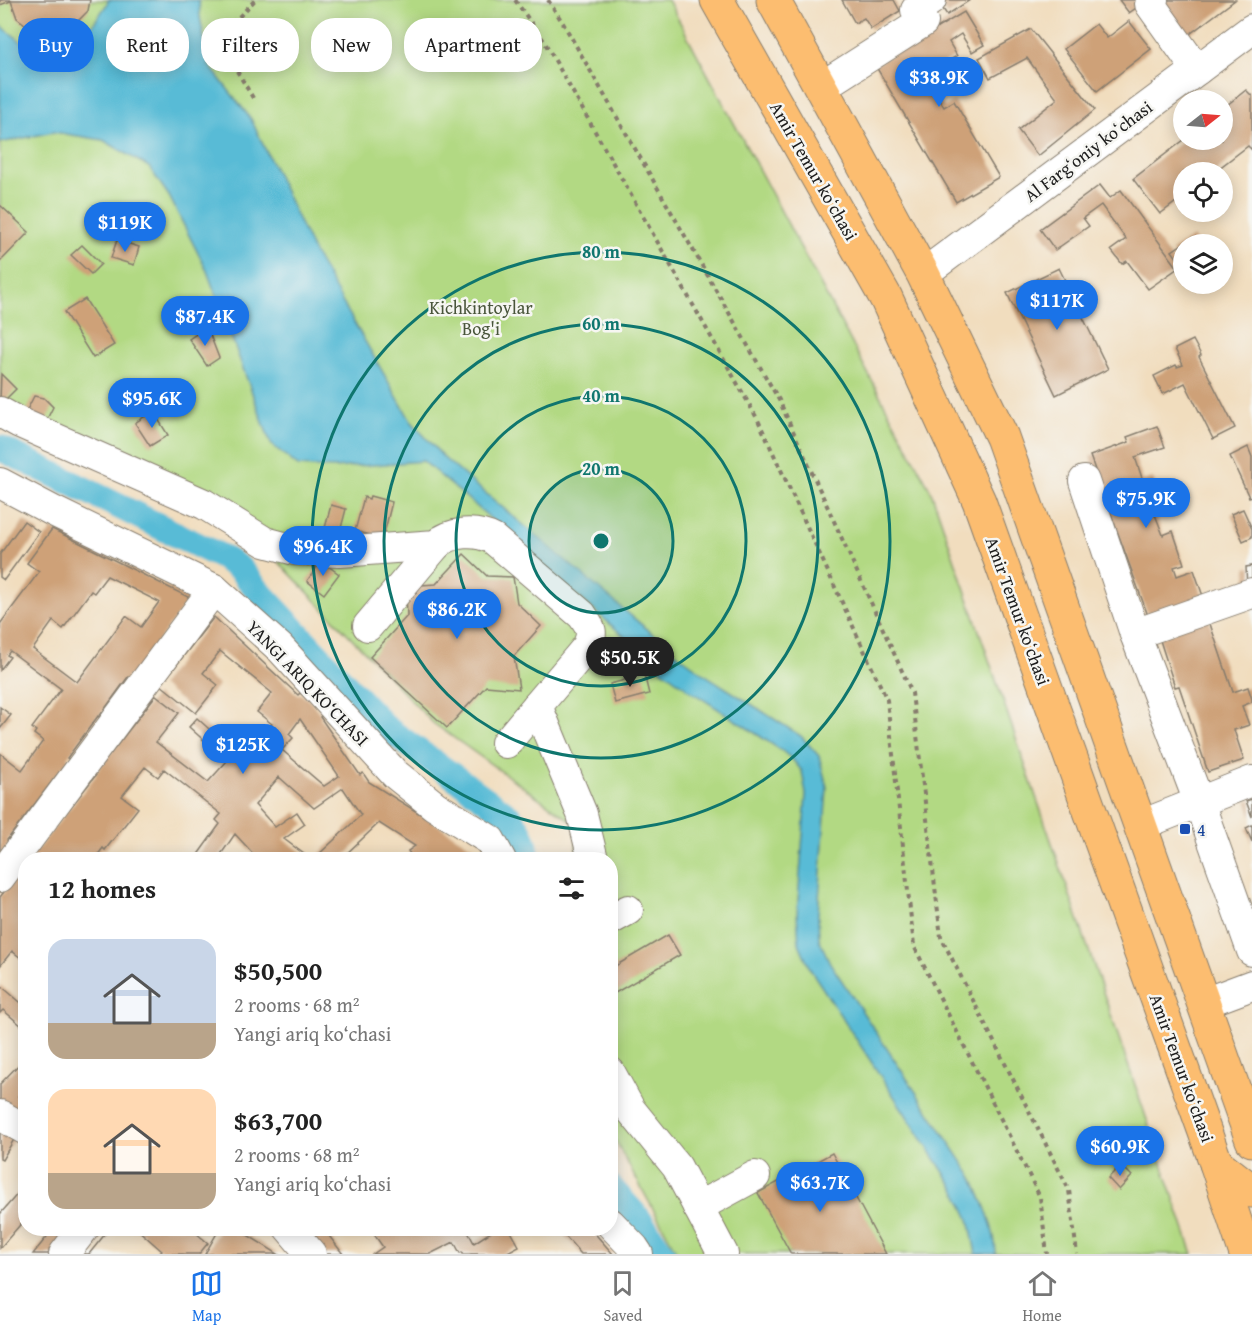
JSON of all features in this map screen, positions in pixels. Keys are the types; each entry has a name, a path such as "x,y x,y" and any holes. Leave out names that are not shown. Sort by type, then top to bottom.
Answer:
{"main road":[{"name":"Amir Temur koʻchasi","path":"717,0 886,298 979,501 1216,1163 1246,1254"},
{"path":"773,0 923,274 1002,436 1252,1140"},
{"path":"886,298 923,274"},
{"path":"1216,1163 1252,1151"},
{"path":"1216,1163 1252,1191"}],"street":[{"path":"821,87 923,22 916,10 931,0"},
{"path":"1153,0 1150,4 1197,69"},
{"name":"Al Fargʻoniy koʻchasi","path":"923,274 1252,29"},
{"path":"0,412 204,504 265,542 295,550 340,552 436,545"},
{"path":"1084,480 1136,634 1252,951"},
{"name":"YANGI ARIQ KO‘CHASI","path":"0,483 214,589 280,648 395,774 435,806 490,840 497,852"},
{"path":"368,626 442,539 475,533 484,534 493,539 582,615 590,626 592,636 587,647 506,743"},
{"path":"19,852 214,589"},
{"path":"1136,634 1252,593"},
{"path":"537,706 582,814 591,852"},
{"path":"1141,825 1252,781"},
{"path":"0,877 18,853"},
{"path":"1204,1003 1252,985"},
{"path":"618,1087 630,1110 677,1167 723,1254"},
{"path":"0,1115 18,1125"},
{"path":"698,1207 755,1176"},
{"path":"618,1231 638,1254"},
{"path":"64,1254 78,1236"},
{"path":"296,1236 311,1254"}],"path":[{"path":"254,98 218,39 255,0"},
{"path":"515,0 544,41 758,420 887,700 914,946 1040,1197 1047,1254"},
{"path":"548,0 779,400 912,693 940,937 1069,1190 1077,1254"}],"green space":[{"name":"Kichkintoylar Bog'i","path":"0,0 668,0 931,491 1193,1254 678,1254 618,1146 618,852 576,852 577,825 433,723 249,531 0,421"}],"water":[{"path":"108,0 199,0 201,72 214,72 251,119 313,251 411,421 445,459 673,651 710,678 801,736 819,756 827,787 818,914 819,939 830,963 973,1178 991,1224 996,1254 976,1254 969,1219 955,1189 810,969 799,943 797,914 806,794 802,771 792,759 661,669 423,461 334,468 298,466 271,444 207,271 169,196 149,167 103,140 53,132 0,143 0,25 18,39 18,72 94,72 94,23"}],"building":[{"path":"0,0 90,0 88,11 81,18 18,19 11,1 0,5"},
{"path":"842,0 894,0 900,11 871,29 864,18 855,23"},
{"path":"937,0 970,0 947,15"},
{"path":"1119,0 1147,0 1129,13"},
{"path":"1163,0 1235,0 1183,39"},
{"path":"964,12 984,45 972,52 961,34 949,42 957,56 925,74 944,107 954,101 999,177 956,202 875,65"},
{"path":"1129,21 1151,49 1097,91 1064,49 1096,24 1107,38"},
{"path":"1031,29 1095,110 1038,156 1018,130 1057,99 1027,58 990,78 979,58"},
{"path":"1246,90 1252,96 1252,150 1248,146 1227,162 1173,162 1173,204 1160,214 1133,179 1173,148 1233,150 1233,100"},
{"path":"1100,185 1110,198 1121,190 1173,261 1173,272 1148,289 1127,261 1122,264 1111,250 1126,239 1101,205 1083,218 1089,226 1055,250 1040,229"},
{"path":"0,205 29,232 0,262"},
{"path":"117,240 139,247 134,265 111,258"},
{"path":"82,245 101,264 91,274 71,255"},
{"path":"1059,268 1108,369 1056,395 1007,293"},
{"path":"85,299 114,345 93,358 64,312"},
{"path":"207,327 219,358 207,366 189,339"},
{"path":"1193,340 1201,355 1199,357 1235,428 1213,439 1185,383 1163,394 1154,376 1176,365 1177,367 1183,365 1175,349"},
{"path":"1,374 16,389 3,402 0,399"},
{"path":"34,396 44,398 53,407 45,423 25,414"},
{"path":"153,411 168,435 150,446 135,423"},
{"path":"1157,426 1165,447 1135,457 1143,481 1153,478 1164,508 1154,512 1163,535 1173,531 1184,564 1174,567 1177,576 1194,570 1206,605 1151,624 1090,456 1129,442 1127,437"},
{"path":"1248,447 1252,457 1252,496 1249,497 1230,456"},
{"path":"370,496 392,502 383,538 355,531 364,497 369,499"},
{"path":"331,505 346,509 340,532 325,528"},
{"path":"1243,509 1252,529 1252,537 1243,541 1231,514"},
{"path":"24,521 39,532 4,580 0,577 0,554"},
{"path":"52,529 190,598 131,678 128,677 98,716 67,758 69,759 7,840 10,842 0,854 0,753 22,770 43,741 34,734 36,731 32,728 61,689 10,651 7,655 10,657 0,670 0,624 39,572 27,563","holes":["107,576 159,602 141,627 126,616 77,682 33,649 53,621 63,629 91,591 94,593"]},
{"path":"464,554 487,576 513,577 517,603 541,626 514,656 519,689 486,686 447,728 370,657 407,616 406,586 436,584"},
{"path":"321,561 339,574 324,594 307,581"},
{"path":"1252,566 1252,589 1247,589 1246,567"},
{"path":"1207,615 1233,692 1248,687 1252,699 1252,702 1242,706 1249,725 1234,730 1244,760 1208,772 1179,686 1175,687 1157,631"},
{"path":"214,617 298,695 300,693 312,703 360,775 363,773 369,782 479,852 409,852 415,846 379,823 348,852 321,852 361,815 343,788 314,808 279,777 255,805 275,827 297,812 305,824 284,839 301,852 252,852 235,834 223,852 200,852 220,824 216,820 221,814 164,769 158,777 145,767 122,796 138,808 105,850 103,848 100,852 35,852 156,695 179,713 156,742 208,782 227,761 189,727 197,718 241,758 272,724 257,712 272,693 220,651 203,673 218,685 196,713 161,685","holes":["300,719 339,776 324,786 282,750 293,738 289,734"]},
{"path":"636,673 637,676 644,674 649,694 615,703 610,684 625,680 624,676"},
{"path":"0,707 11,715 0,729"},
{"path":"1252,799 1252,817 1246,801"},
{"path":"1252,825 1252,842 1246,828"},
{"path":"18,874 18,956 12,951 0,966 0,897"},
{"path":"668,935 680,955 618,991 618,964"},
{"path":"0,985 18,1000 18,1023 3,1010 0,1013"},
{"path":"18,1065 18,1121 0,1113 0,1084"},
{"path":"0,1127 16,1136 2,1160 0,1159"},
{"path":"832,1153 886,1254 791,1254 758,1193"},
{"path":"1121,1165 1132,1176 1119,1190 1108,1178"},
{"path":"18,1193 18,1227 0,1248 0,1214"},
{"path":"48,1236 76,1236 61,1254 33,1254"},
{"path":"79,1236 104,1236 89,1254 64,1254"},
{"path":"145,1236 200,1236 208,1243 199,1254 159,1254 162,1251"},
{"path":"215,1236 249,1236 278,1254 205,1254"},
{"path":"303,1236 329,1236 343,1254 318,1254"},
{"path":"375,1236 470,1236 474,1243 485,1236 513,1236 519,1246 504,1254 463,1254 454,1242 430,1254 373,1254 383,1247"},
{"path":"565,1236 597,1236 613,1254 581,1254"}],"waterway":[{"path":"0,448 222,557 239,568 386,728 509,816 522,836 526,852"},
{"path":"618,1196 638,1218 663,1254"}],"place":[{"name":"4","path":"1185,829"}]}
